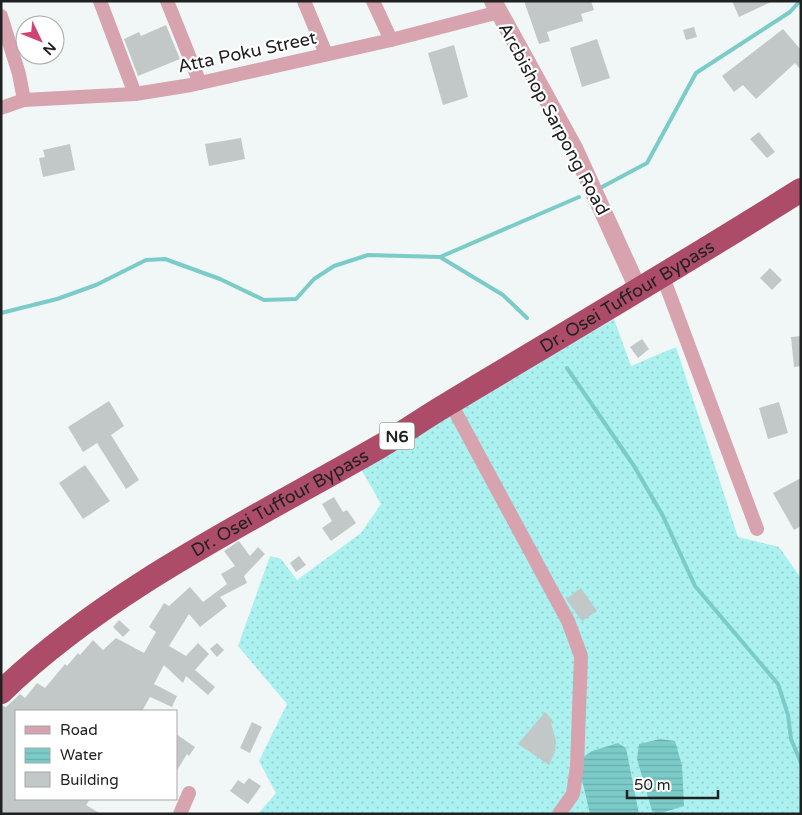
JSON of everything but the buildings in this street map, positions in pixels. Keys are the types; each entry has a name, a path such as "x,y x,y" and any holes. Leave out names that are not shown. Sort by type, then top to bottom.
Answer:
{"highway":[{"name":"Dr. Osei Tuffour Bypass","path":"1,692 52,647 124,594 392,439 450,402 663,277 801,190"}],"street":[{"path":"100,1 135,94"},
{"path":"167,1 200,83"},
{"path":"304,1 326,54"},
{"path":"373,1 391,40"},
{"name":"Atta Poku Street","path":"1,108 24,100 135,94 200,83 391,40 496,7"},
{"name":"Arcbishop Sarpong Road","path":"496,7 574,148 639,291"},
{"path":"1,16 19,74 24,100"},
{"path":"663,277 757,528"},
{"path":"450,402 568,621 579,646 581,668 577,766 573,794 559,814"},
{"path":"180,814 189,793"}],"shaded area":[{"path":"614,319 631,366 676,347 738,537 779,547 801,578 801,814 258,814 276,793 259,761 287,704 238,646 270,556 281,559 297,580 361,533 381,504 361,469"}],"water":[{"path":"660,739 675,741 682,765 684,806 658,814 652,811 637,759 639,744"},
{"path":"618,743 626,748 639,814 590,814 580,771 582,758 592,751"}],"waterway":[{"path":"602,187 647,163 696,73 790,12 800,1"},
{"path":"1,313 57,299 96,285 146,260 165,259 220,279 264,300 296,299 314,279 334,266 368,255 440,257 579,197"},
{"path":"440,257 503,295 527,318"},
{"path":"567,368 634,466 663,516 695,586 778,684 788,715 791,739 801,763"}]}
